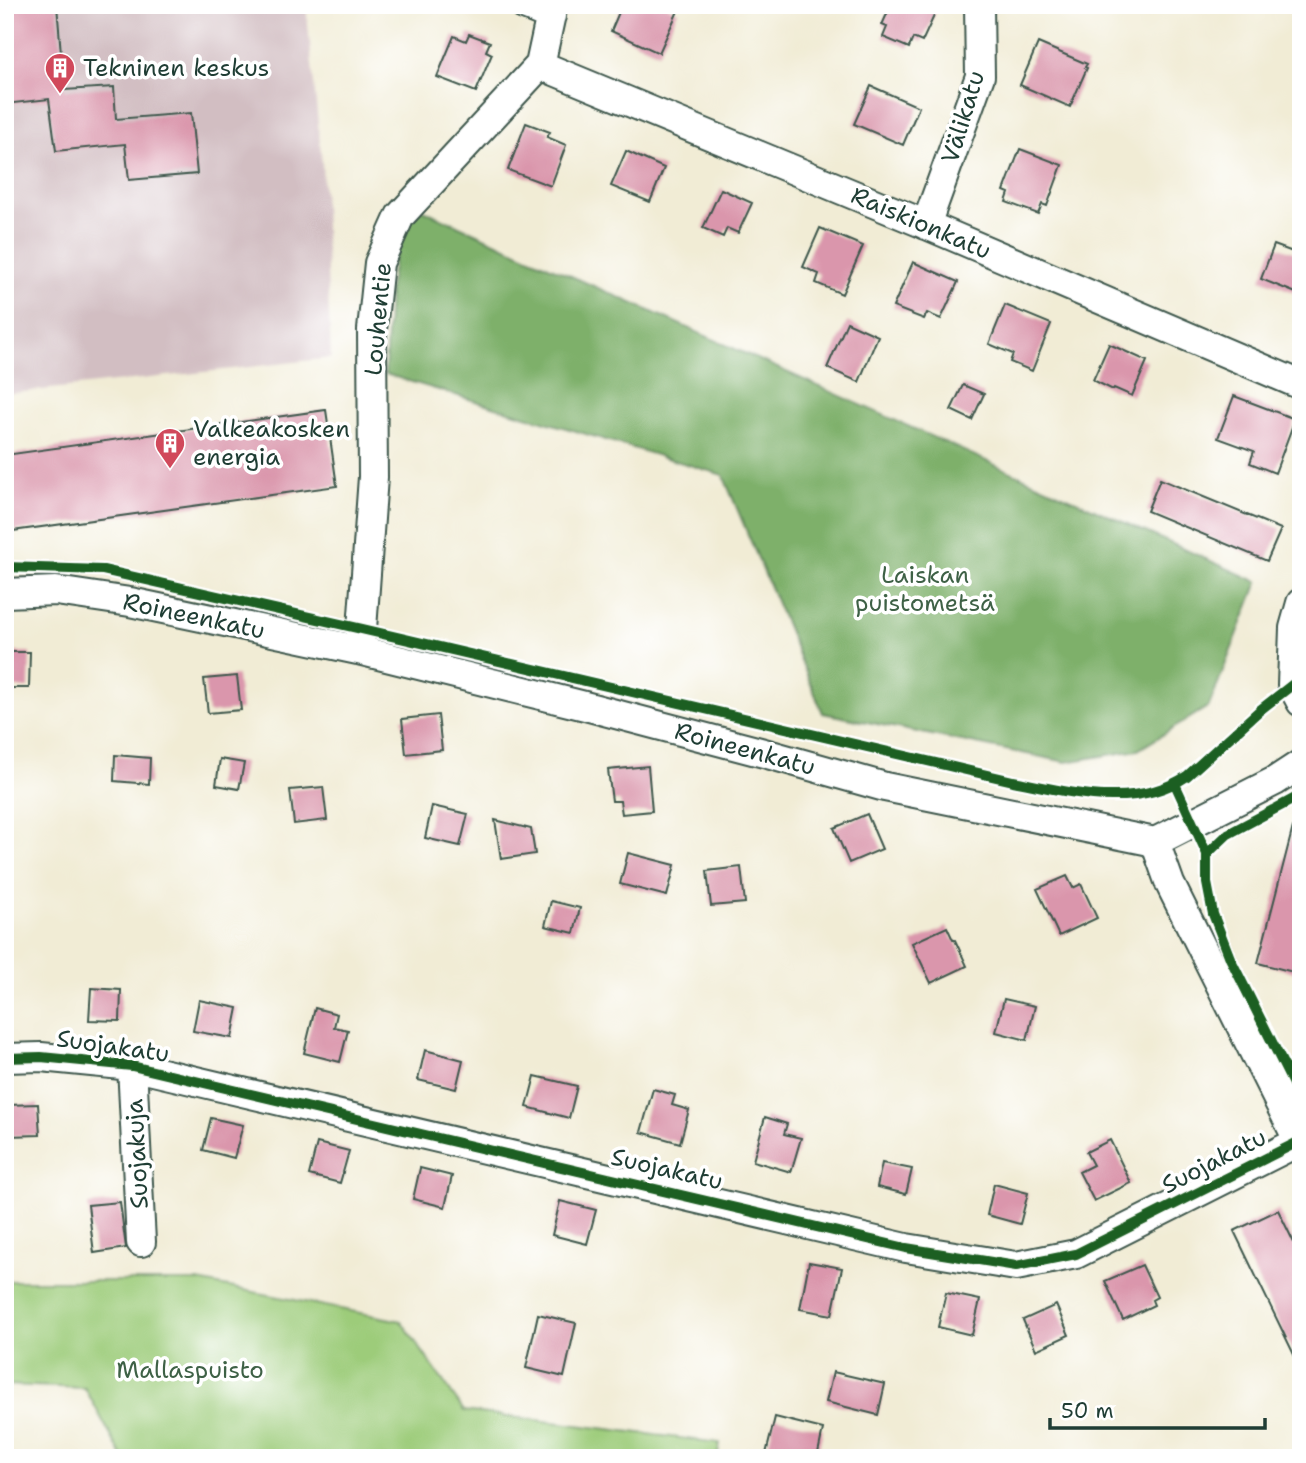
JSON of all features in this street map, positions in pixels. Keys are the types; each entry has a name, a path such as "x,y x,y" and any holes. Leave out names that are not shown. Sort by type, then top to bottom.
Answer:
{"street":[{"path":"524,5 552,10 540,65"},
{"name":"Välikatu","path":"926,225 980,76 979,5"},
{"name":"Raiskionkatu","path":"540,65 926,225 1301,385"},
{"name":"Louhentie","path":"358,650 362,629 373,477 372,330 379,263 400,216 540,65"},
{"name":"Roineenkatu","path":"5,593 56,591 130,602 358,650 585,706 884,787 1156,842"},
{"path":"1301,603 1294,628 1292,685 1301,702"},
{"path":"1300,1144 1170,884 1156,842 1275,781 1301,764"},
{"name":"Suojakatu","path":"5,1058 41,1057 132,1066 906,1248 1016,1266 1076,1254 1300,1144"},
{"name":"Suojakuja","path":"132,1066 141,1242"}],"shaded area":[{"path":"5,5 306,5 322,163 331,358 5,394"}],"green space":[{"name":"Laiskan puistometsä","path":"421,209 1258,582 1209,706 1138,750 1066,762 823,713 723,475 385,374 389,289 394,260 407,223"},
{"name":"Mallaspuisto","path":"5,1281 198,1281 401,1321 464,1411 720,1443 717,1458 123,1458 85,1388 5,1385"}],"building":[{"name":"Tekninen keskus","path":"5,5 57,5 64,90 114,87 116,119 191,113 197,174 129,180 125,144 56,151 49,99 5,104"},
{"path":"622,5 664,5 678,11 659,53 611,31"},
{"path":"891,5 939,5 922,42 913,38 909,48 883,37 887,27 882,25"},
{"path":"469,34 490,42 486,51 492,54 476,92 437,77 454,36 466,41"},
{"path":"1038,43 1087,64 1070,107 1020,85"},
{"path":"871,86 919,107 903,145 854,124"},
{"path":"526,123 550,132 547,137 566,145 551,186 508,170"},
{"path":"1020,149 1062,165 1047,206 1042,204 1038,214 1006,202 1009,193 1004,191"},
{"path":"626,151 664,168 650,202 611,186"},
{"path":"721,189 752,203 738,233 727,228 723,237 703,228"},
{"path":"820,228 863,246 842,294 816,283 819,274 803,267"},
{"path":"1274,245 1301,255 1301,295 1261,279"},
{"path":"913,262 958,282 941,319 927,313 924,319 893,307"},
{"path":"1005,305 1051,324 1032,371 1010,362 1013,354 989,344"},
{"path":"847,322 878,336 859,382 827,368"},
{"path":"1109,344 1147,361 1132,396 1093,380"},
{"path":"963,385 984,394 972,420 951,410"},
{"path":"1234,396 1295,419 1275,473 1250,463 1254,451 1218,438"},
{"name":"Valkeakosken energia","path":"326,410 337,486 5,532 5,455"},
{"path":"1160,479 1281,529 1267,561 1147,511"},
{"path":"5,652 30,652 29,688 5,688"},
{"path":"237,676 241,710 208,713 204,679"},
{"path":"438,715 442,750 406,754 402,719"},
{"path":"115,755 150,758 149,784 114,781"},
{"path":"220,759 244,763 239,789 216,785"},
{"path":"648,766 652,811 622,814 620,801 612,801 608,770"},
{"path":"323,787 327,820 294,824 290,790"},
{"path":"432,806 468,814 460,846 425,838"},
{"path":"867,814 882,849 849,863 834,828"},
{"path":"495,820 531,829 535,854 501,859"},
{"path":"1293,827 1301,828 1301,974 1258,963"},
{"path":"628,853 675,865 667,896 620,884"},
{"path":"741,867 745,903 711,906 707,871"},
{"path":"1067,876 1073,888 1081,884 1097,918 1059,936 1037,889"},
{"path":"551,901 580,908 574,933 545,926"},
{"path":"947,927 967,966 931,983 912,943"},
{"path":"91,988 121,990 120,1021 89,1020"},
{"path":"1004,999 1035,1006 1027,1040 996,1032"},
{"path":"199,1000 238,1008 232,1038 193,1031"},
{"path":"315,1008 337,1014 334,1027 348,1030 340,1062 304,1053"},
{"path":"425,1050 463,1060 456,1089 418,1080"},
{"path":"535,1076 577,1086 569,1118 527,1107"},
{"path":"653,1089 675,1095 672,1105 689,1110 680,1143 641,1132"},
{"path":"38,1104 40,1135 8,1136 7,1105"},
{"path":"765,1117 787,1124 784,1134 801,1138 791,1172 753,1161"},
{"path":"211,1118 243,1125 234,1158 203,1150"},
{"path":"1110,1140 1131,1183 1094,1201 1079,1172 1093,1165 1086,1152"},
{"path":"317,1143 349,1151 340,1183 309,1175"},
{"path":"882,1163 912,1169 906,1194 877,1187"},
{"path":"420,1168 452,1176 445,1207 413,1199"},
{"path":"994,1184 1028,1193 1020,1224 987,1215"},
{"path":"560,1201 596,1210 587,1244 552,1235"},
{"path":"120,1202 126,1248 94,1253 88,1205"},
{"path":"1278,1210 1301,1257 1301,1369 1234,1231"},
{"path":"809,1262 842,1268 832,1315 800,1309"},
{"path":"1142,1265 1157,1297 1152,1300 1154,1305 1123,1320 1105,1281"},
{"path":"946,1293 980,1300 972,1335 938,1327"},
{"path":"1056,1305 1069,1335 1036,1350 1023,1320"},
{"path":"538,1314 576,1323 564,1377 526,1368"},
{"path":"833,1372 885,1384 878,1415 826,1402"},
{"path":"775,1417 823,1429 817,1458 765,1458"}],"cycle path":[{"path":"5,567 103,570 1013,781 1102,796 1146,793 1167,787 1187,776 1260,710 1292,685 1301,683"},
{"path":"1175,784 1207,854 1207,883 1213,914 1230,958 1301,1100"},
{"path":"1207,854 1228,834 1301,795"},
{"path":"5,1058 41,1057 132,1066 906,1248 1016,1266 1076,1254 1298,1142"}],"place":[{"name":"Tekninen keskus","path":"60,95"},
{"name":"Valkeakosken energia","path":"170,470"}]}
